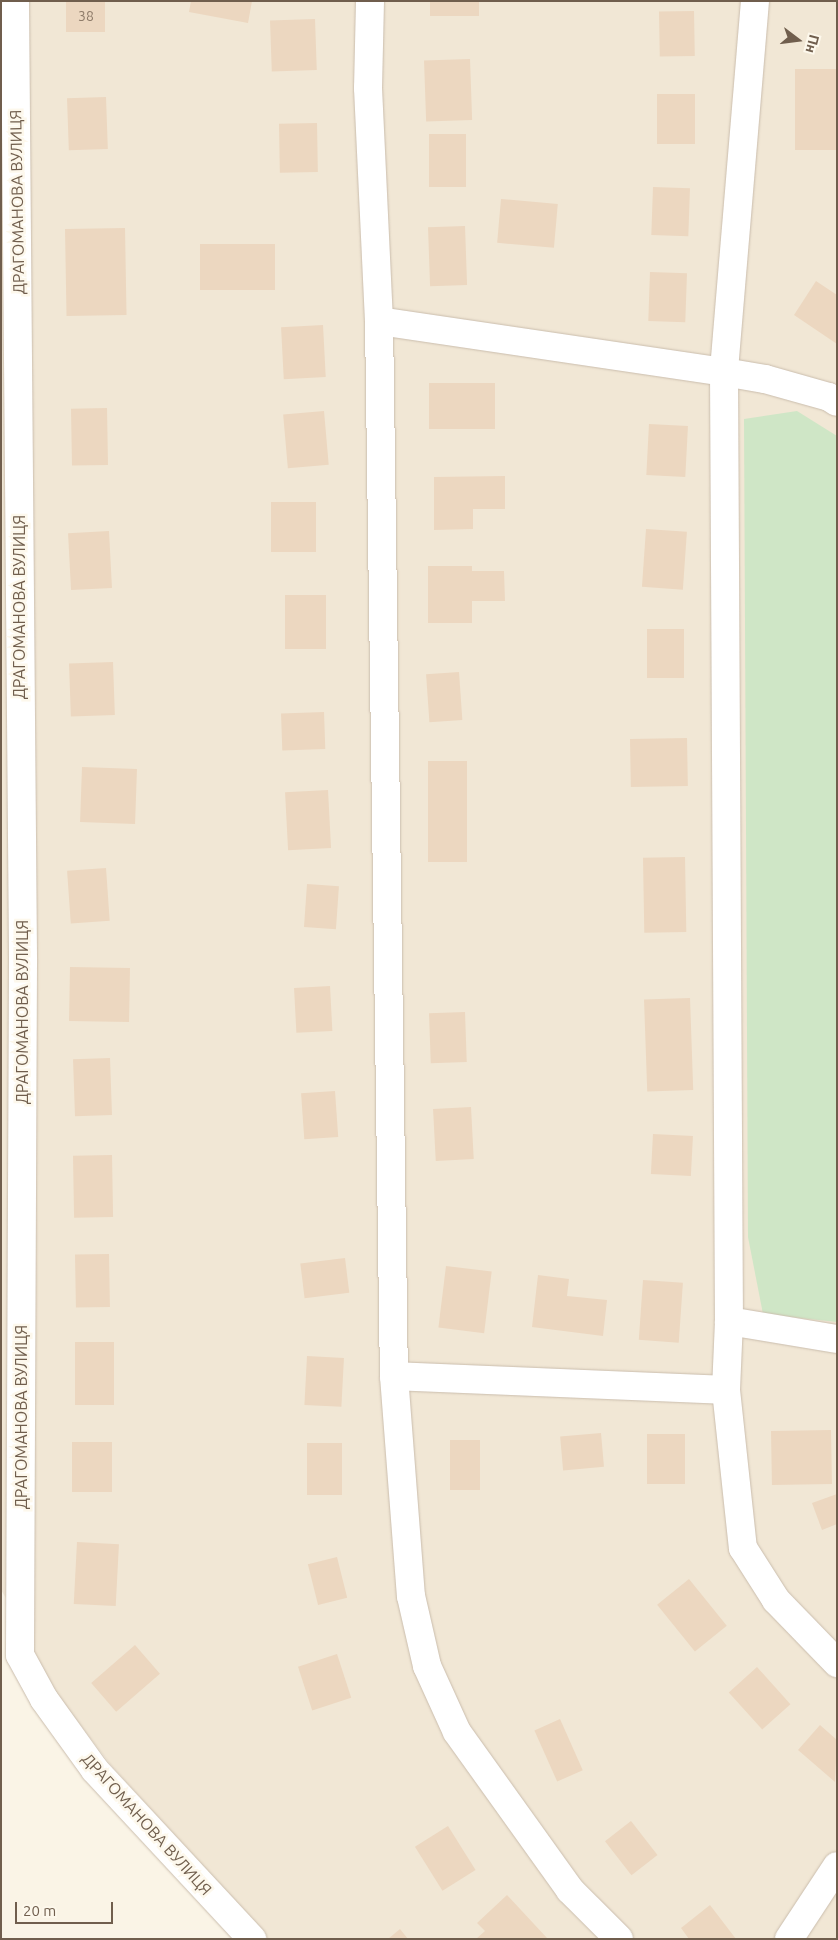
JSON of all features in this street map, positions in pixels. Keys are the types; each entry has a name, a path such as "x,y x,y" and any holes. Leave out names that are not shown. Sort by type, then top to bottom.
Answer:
{"street":[{"name":"ДРАГОМАНОВА ВУЛИЦЯ","path":"15,1 10,210 10,667 23,963 11,1558 20,1654 44,1698 95,1770 252,1939"},
{"path":"370,1 368,88 379,320 394,1376 411,1596 427,1666 457,1732 570,1890 619,1939"},
{"path":"755,1 724,372 730,1321 726,1390 743,1548 776,1600 837,1663"},
{"path":"379,320 724,372 783,384 829,397 837,402"},
{"path":"730,1321 837,1339"},
{"path":"394,1376 726,1390"},
{"path":"789,1939 837,1866"}],"shaded area":[{"path":"1,1 837,1 837,1939 268,1939 110,1764 44,1677 21,1622 1,1590"}],"green space":[{"path":"797,411 837,436 837,1322 763,1314 748,1237 744,419"}],"building":[{"path":"66,1 105,1 105,32 66,32"},
{"path":"191,1 252,1 248,23 189,12"},
{"path":"430,1 479,1 479,16 430,16"},
{"path":"694,11 695,56 660,57 659,12"},
{"path":"315,19 317,70 272,72 270,21"},
{"path":"470,59 472,120 426,122 424,61"},
{"path":"795,69 837,69 837,150 795,150"},
{"path":"657,94 695,94 695,144 657,144"},
{"path":"106,97 108,149 69,150 67,98"},
{"path":"317,123 318,172 280,173 279,124"},
{"path":"429,134 466,134 466,187 429,187"},
{"path":"653,187 690,188 688,236 651,235"},
{"path":"501,199 558,204 554,248 497,243"},
{"path":"465,226 467,285 430,286 428,227"},
{"path":"125,228 127,315 67,316 65,229"},
{"path":"200,244 275,244 275,290 200,290"},
{"path":"650,272 687,273 685,322 648,321"},
{"path":"816,281 837,295 837,344 794,315"},
{"path":"323,325 326,377 284,379 281,327"},
{"path":"429,383 495,383 495,429 429,429"},
{"path":"107,408 108,465 72,466 71,409"},
{"path":"324,411 329,465 288,468 283,415"},
{"path":"649,424 688,426 685,477 646,475"},
{"path":"505,476 505,509 473,509 473,529 434,530 434,477"},
{"path":"271,502 316,502 316,552 271,552"},
{"path":"646,529 687,532 683,590 642,587"},
{"path":"109,531 112,588 71,590 68,533"},
{"path":"428,566 472,566 472,571 504,571 505,601 472,601 472,623 428,623"},
{"path":"285,595 326,595 326,649 285,649"},
{"path":"647,629 684,629 684,678 647,678"},
{"path":"113,662 115,715 71,717 69,664"},
{"path":"459,672 462,720 429,722 426,674"},
{"path":"324,712 325,749 282,750 281,714"},
{"path":"687,738 688,786 631,787 630,739"},
{"path":"428,761 467,761 467,862 428,862"},
{"path":"82,767 137,769 135,824 80,822"},
{"path":"328,790 331,848 288,850 285,792"},
{"path":"685,857 686,932 644,933 643,858"},
{"path":"106,868 110,921 71,924 67,871"},
{"path":"307,884 339,886 336,929 304,927"},
{"path":"70,967 130,968 129,1022 69,1021"},
{"path":"330,986 332,1031 296,1033 294,988"},
{"path":"690,998 693,1090 647,1092 644,1000"},
{"path":"465,1012 467,1062 431,1063 429,1013"},
{"path":"110,1058 112,1115 75,1116 73,1059"},
{"path":"335,1091 338,1137 304,1139 301,1093"},
{"path":"471,1107 474,1159 436,1161 433,1109"},
{"path":"653,1134 693,1136 691,1176 651,1174"},
{"path":"112,1155 113,1217 74,1218 73,1156"},
{"path":"109,1254 110,1307 76,1308 75,1255"},
{"path":"345,1258 349,1293 305,1298 300,1263"},
{"path":"446,1266 492,1272 484,1333 438,1328"},
{"path":"538,1275 569,1279 567,1296 607,1300 603,1336 532,1327"},
{"path":"643,1280 683,1283 679,1343 639,1340"},
{"path":"75,1342 114,1342 114,1405 75,1405"},
{"path":"307,1356 344,1358 341,1407 304,1405"},
{"path":"831,1430 832,1484 772,1485 771,1431"},
{"path":"601,1433 604,1467 563,1470 560,1437"},
{"path":"647,1434 685,1434 685,1484 647,1484"},
{"path":"450,1440 480,1440 480,1490 450,1490"},
{"path":"72,1442 112,1442 112,1492 72,1492"},
{"path":"307,1443 342,1443 342,1495 307,1495"},
{"path":"837,1494 837,1524 822,1530 812,1503"},
{"path":"77,1542 119,1544 116,1606 74,1604"},
{"path":"337,1557 347,1598 318,1605 308,1564"},
{"path":"689,1579 727,1626 695,1651 657,1605"},
{"path":"135,1645 160,1674 116,1712 91,1683"},
{"path":"337,1654 351,1698 312,1710 298,1667"},
{"path":"757,1667 790,1704 762,1730 729,1692"},
{"path":"560,1719 583,1770 557,1782 534,1730"},
{"path":"820,1725 837,1740 835,1782 798,1750"},
{"path":"631,1821 657,1855 631,1875 605,1841"},
{"path":"448,1826 476,1870 442,1891 415,1847"},
{"path":"507,1895 546,1939 476,1939 485,1931 477,1923"},
{"path":"710,1905 736,1939 689,1939 681,1928"},
{"path":"400,1929 408,1939 388,1939"}]}
